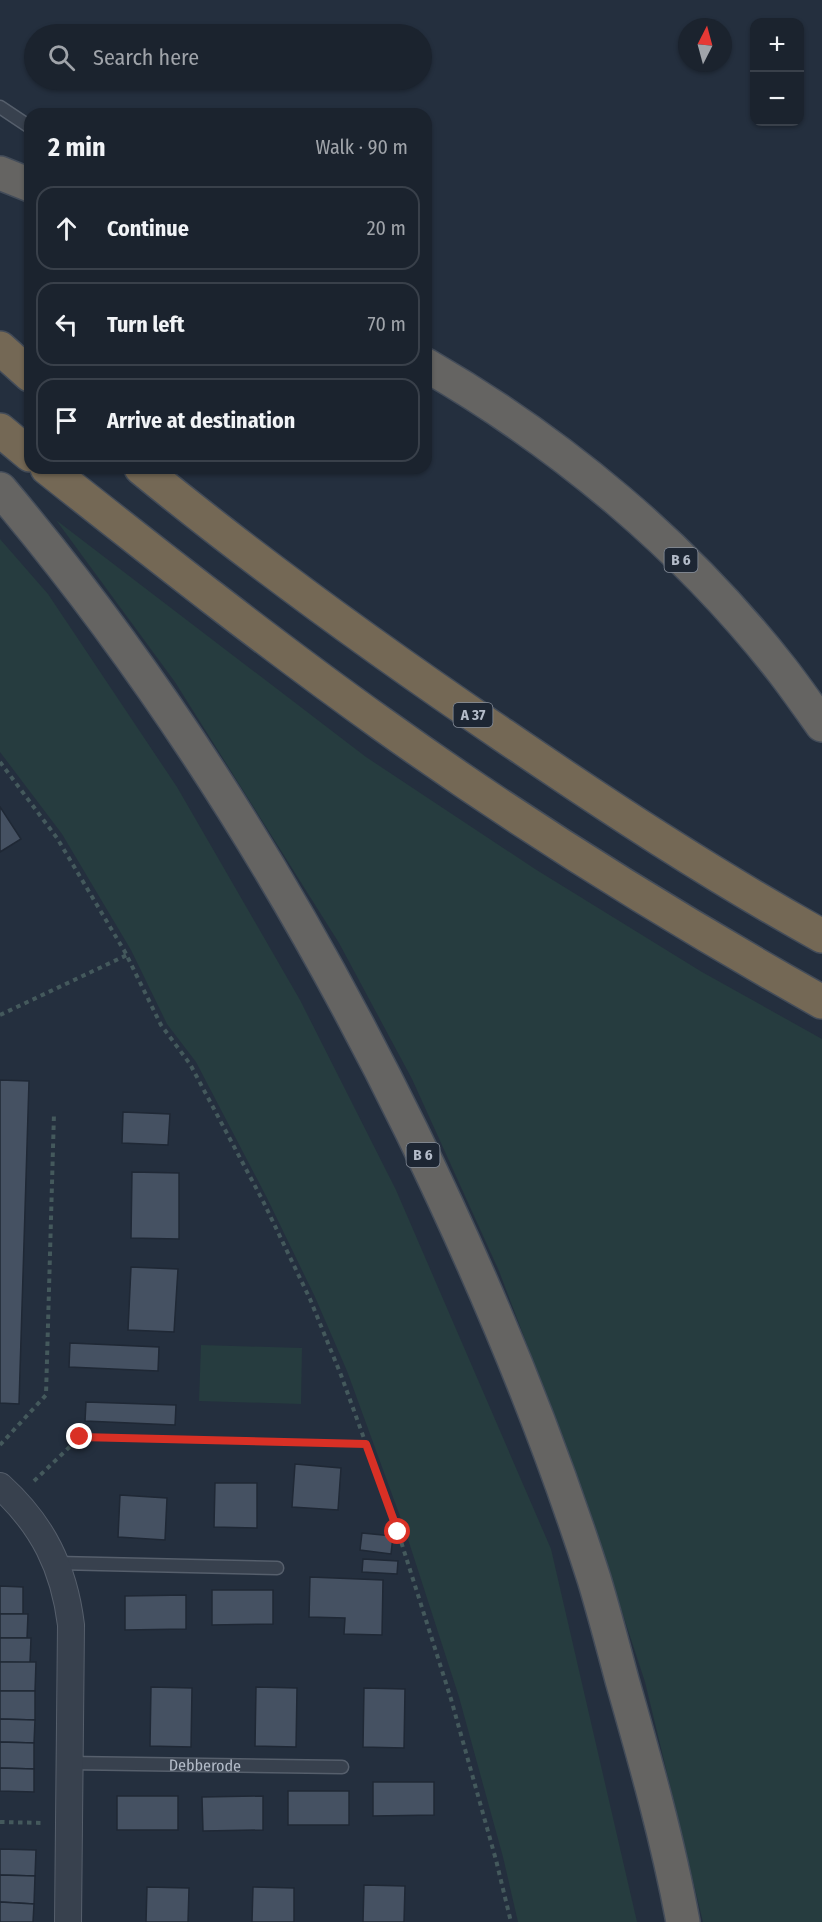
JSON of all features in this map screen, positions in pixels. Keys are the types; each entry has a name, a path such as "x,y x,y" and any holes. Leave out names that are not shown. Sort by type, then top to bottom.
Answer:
{"highway":[{"path":"0,172 24,182"},
{"path":"0,348 24,370"},
{"name":"B 6","path":"432,369 515,420 611,495 662,540 724,603 760,644 822,725"},
{"path":"0,430 24,450"},
{"path":"55,474 173,568 382,724 566,849 746,960 822,1002"},
{"name":"A 37","path":"148,474 201,518 414,675 598,800 772,908 822,936"},
{"name":"B 6","path":"0,489 70,576 143,674 212,776 278,882 339,989 446,1201 494,1311 534,1413 594,1579 640,1741 683,1922"}],"street":[{"path":"8,1492 38,1527 57,1563 67,1595 71,1625 68,1922"}],"lane":[{"path":"0,107 24,122"},
{"path":"57,1563 277,1568"},
{"name":"Debberode","path":"69,1763 342,1767"}],"path":[{"path":"0,762 57,838 127,955 161,1025 190,1064 263,1201 310,1299 341,1375 398,1532 451,1699 511,1922"},
{"path":"0,1015 127,955"},
{"path":"0,1446 46,1395 54,1113"},
{"path":"8,1492 80,1437 366,1444"},
{"path":"0,1822 69,1823"}],"green space":[{"path":"56,520 366,757 535,869 702,972 822,1039 822,1922 703,1922 645,1682 581,1487 499,1271 412,1079 339,943 175,682"},
{"path":"0,539 48,594 177,787 300,1000 396,1190 551,1549 637,1922 518,1922 503,1857 459,1697 405,1530 347,1371 315,1297 267,1198 196,1062 167,1024 131,950 62,834 0,752"},
{"path":"201,1345 302,1348 301,1404 199,1401"}],"building":[{"path":"0,807 21,839 0,852"},
{"path":"0,1080 29,1081 19,1404 0,1403"},
{"path":"123,1112 170,1114 168,1145 122,1143"},
{"path":"132,1172 179,1173 179,1239 131,1238"},
{"path":"131,1267 178,1269 174,1332 128,1330"},
{"path":"70,1343 159,1347 158,1371 69,1367"},
{"path":"86,1402 176,1405 175,1425 85,1421"},
{"path":"295,1464 341,1468 338,1510 292,1507"},
{"path":"215,1483 257,1483 257,1528 214,1527"},
{"path":"120,1495 167,1498 165,1540 118,1537"},
{"path":"362,1533 393,1536 391,1554 360,1550"},
{"path":"363,1559 398,1561 397,1574 362,1572"},
{"path":"310,1577 383,1580 382,1635 344,1634 345,1618 309,1617"},
{"path":"0,1586 23,1587 23,1614 0,1614"},
{"path":"212,1590 273,1590 273,1624 212,1625"},
{"path":"186,1595 186,1629 125,1630 125,1596"},
{"path":"0,1614 28,1614 27,1638 0,1638"},
{"path":"0,1638 31,1638 30,1663 0,1662"},
{"path":"0,1662 36,1662 35,1691 0,1691"},
{"path":"151,1687 192,1688 191,1747 150,1746"},
{"path":"256,1687 297,1688 296,1747 255,1746"},
{"path":"364,1688 405,1689 404,1748 363,1747"},
{"path":"0,1691 35,1691 35,1720 0,1719"},
{"path":"0,1719 35,1720 34,1743 0,1742"},
{"path":"0,1742 34,1743 34,1769 0,1768"},
{"path":"0,1768 34,1769 34,1792 0,1791"},
{"path":"373,1782 434,1782 434,1815 373,1816"},
{"path":"288,1791 349,1791 349,1825 288,1825"},
{"path":"117,1796 178,1796 178,1830 117,1830"},
{"path":"263,1796 263,1830 203,1831 202,1797"},
{"path":"0,1849 36,1850 35,1876 0,1875"},
{"path":"0,1875 35,1876 34,1904 0,1902"},
{"path":"364,1885 405,1886 404,1922 363,1922"},
{"path":"147,1887 189,1888 188,1922 146,1922"},
{"path":"253,1887 294,1888 294,1922 252,1922"},
{"path":"0,1902 34,1904 33,1922 0,1922"}],"route":[{"path":"80,1437 366,1444 398,1532"}]}
